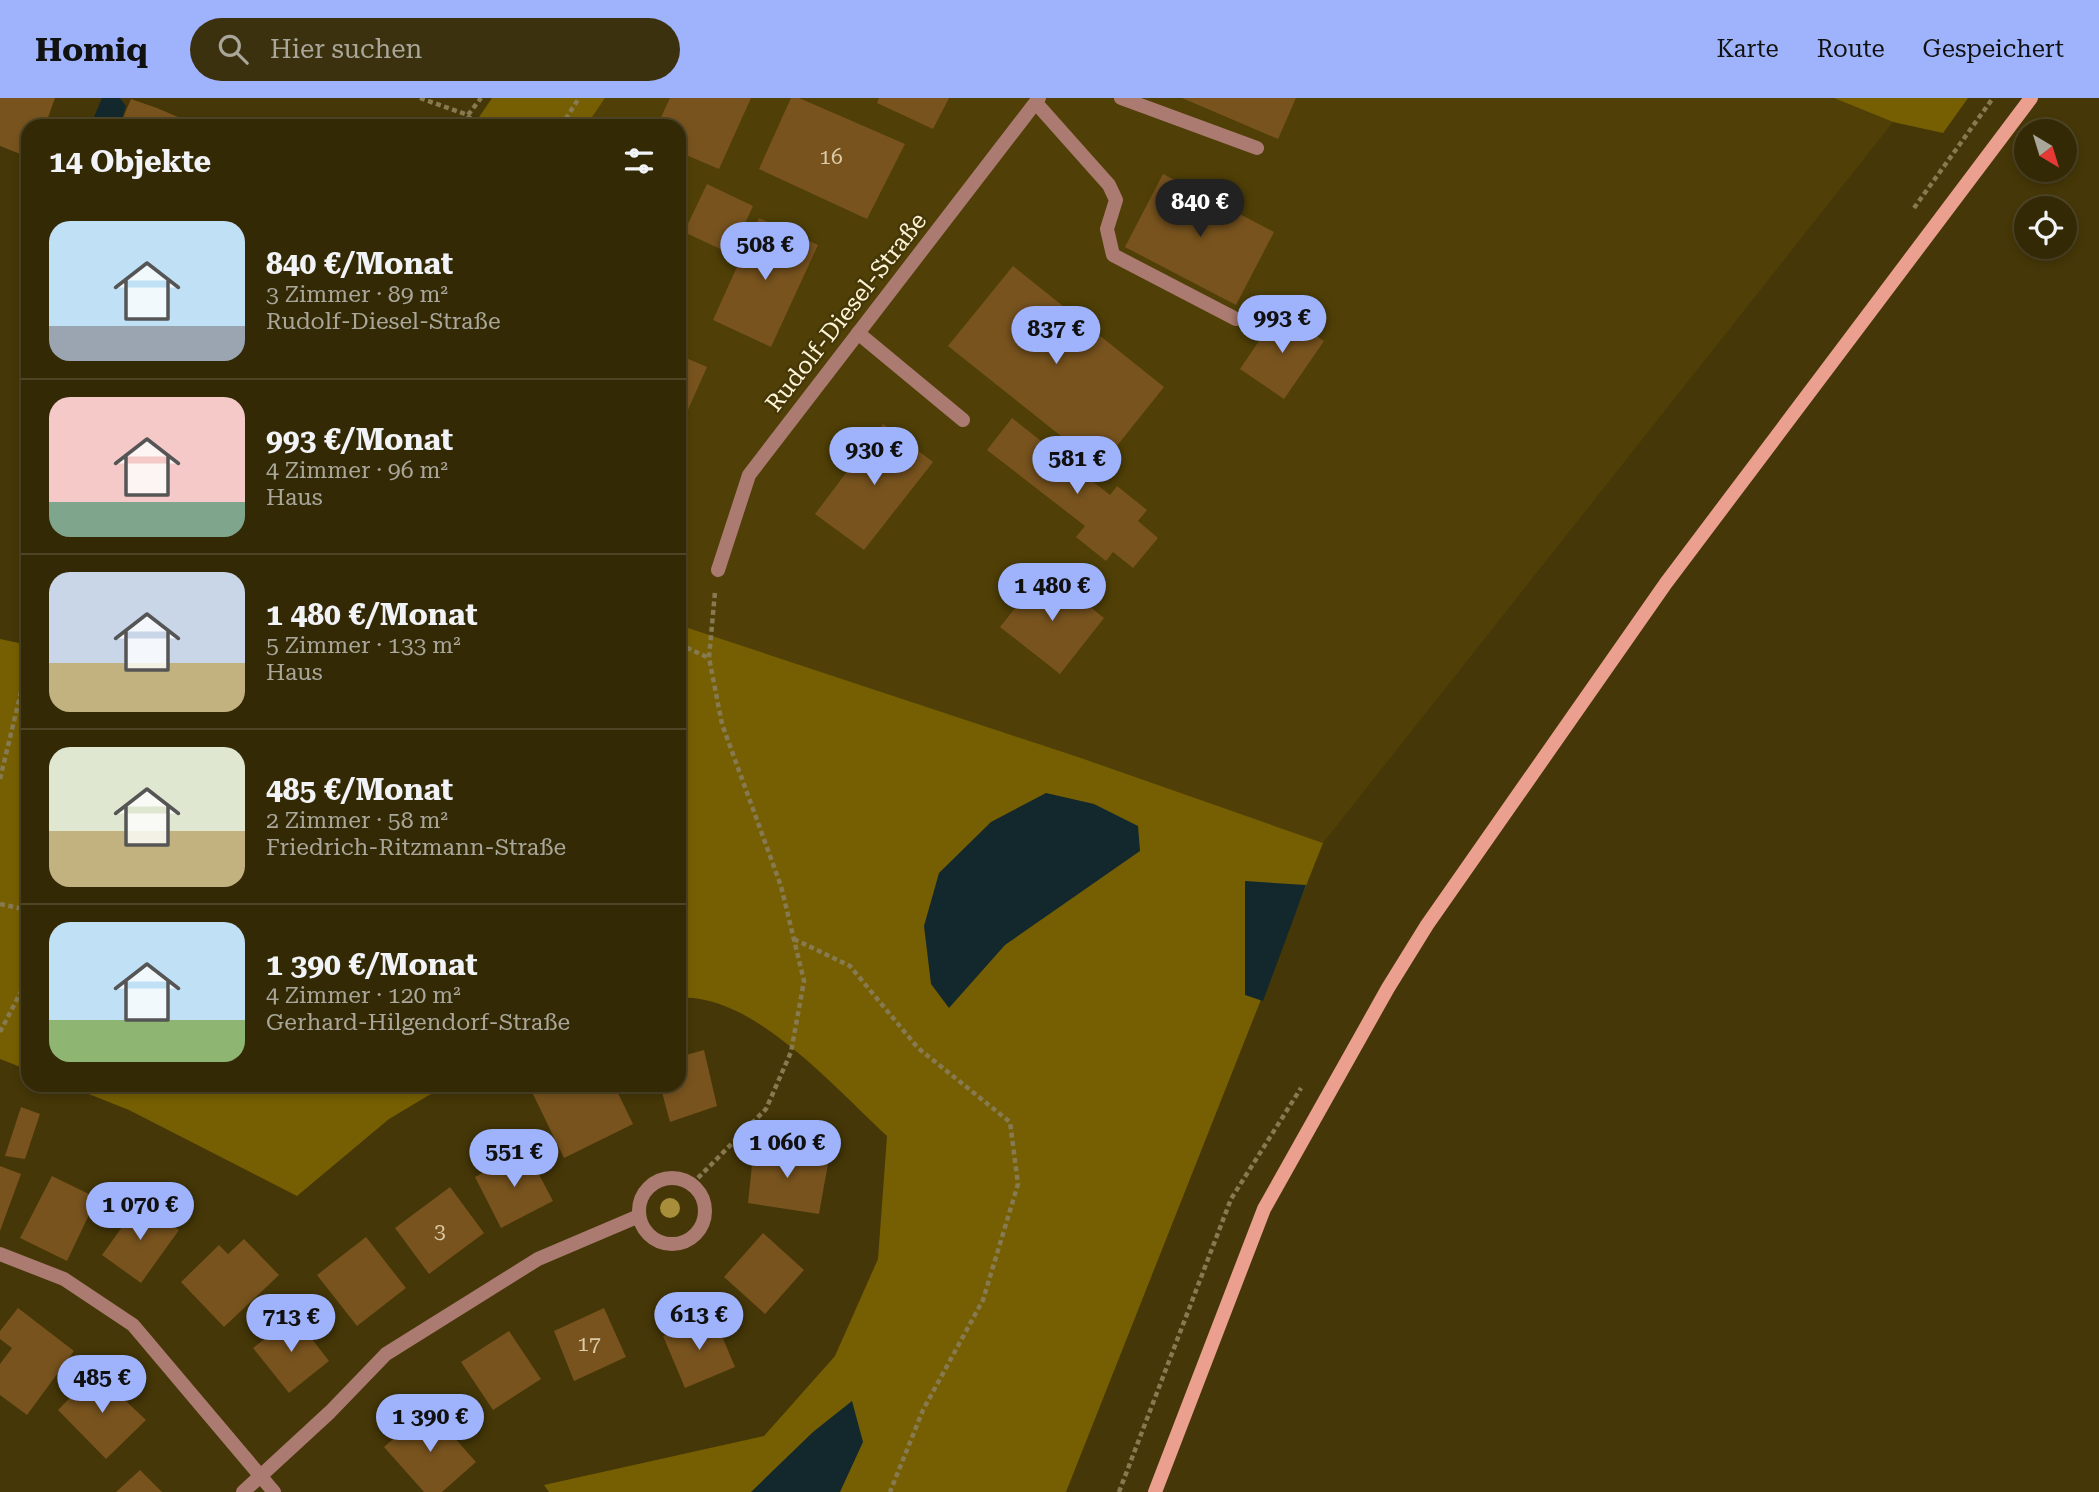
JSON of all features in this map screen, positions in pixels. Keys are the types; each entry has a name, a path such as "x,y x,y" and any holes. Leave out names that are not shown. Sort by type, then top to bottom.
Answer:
{"main road":[{"path":"1155,1492 1264,1209 1414,946 1666,583 2031,98"}],"street":[{"path":"1121,98 1257,148"},
{"path":"1038,100 1109,185 1116,200 1107,229 1113,255 1236,319"},
{"name":"Rudolf-Diesel-Straße","path":"718,570 749,475 1038,100"},
{"path":"858,333 963,420"},
{"path":"667,1178 680,1178 692,1184 705,1206 705,1219 689,1240 664,1244 644,1228 639,1216 640,1203 655,1183 667,1178"},
{"path":"243,1492 330,1412 386,1354 538,1259 639,1216"},
{"path":"0,1254 64,1279 133,1325 274,1492"}],"path":[{"path":"420,98 470,119"},
{"path":"468,116 481,98"},
{"path":"566,119 579,98"},
{"path":"692,1184 766,1109 791,1052 804,981 781,886 722,724 709,658 718,570"},
{"path":"686,647 709,658"},
{"path":"0,779 21,692"},
{"path":"0,904 21,908"},
{"path":"794,939 850,966 918,1048 1010,1122 1018,1184 983,1300 923,1410 890,1492"},
{"path":"0,1032 21,992"}],"shaded area":[{"path":"492,98 605,98 591,119 478,119"},
{"path":"605,98 1834,98 1893,122 1323,843 1081,758 686,627 686,119 591,119"},
{"path":"1834,98 1968,98 1943,133 1893,122"},
{"path":"686,627 1081,758 1323,843 1066,1492 549,1492 544,1485 764,1436 835,1356 878,1259 887,1136 791,1047 735,1010 707,1000 686,998"},
{"path":"0,639 21,644 21,1067 0,1059"},
{"path":"84,1092 434,1092 389,1119 297,1196 129,1110"}],"water":[{"path":"102,98 120,98 126,106 122,119 94,117"},
{"path":"1046,793 1094,804 1138,826 1140,851 1005,945 949,1008 931,984 924,926 939,873 991,822"},
{"path":"1245,881 1306,885 1263,1001 1245,995"},
{"path":"852,1401 863,1442 840,1492 751,1492 813,1432"}],"building":[{"path":"0,98 55,98 48,119 21,119 21,154 0,146"},
{"path":"670,98 751,98 719,169 686,155 686,119 660,119"},
{"path":"791,98 799,98 905,144 867,219 759,169"},
{"path":"879,98 949,98 933,129 877,103"},
{"path":"1182,98 1296,98 1278,139"},
{"path":"131,99 183,119 123,119"},
{"path":"1163,174 1274,232 1236,305 1125,247"},
{"path":"707,184 753,206 731,254 686,233"},
{"path":"759,218 818,245 771,347 713,320"},
{"path":"1013,266 1164,387 1100,467 948,346"},
{"path":"1280,310 1324,341 1284,399 1240,369"},
{"path":"686,358 707,367 686,414"},
{"path":"1012,418 1110,495 1117,486 1147,510 1138,521 1158,538 1133,568 1113,552 1106,561 1076,537 1085,526 987,450"},
{"path":"883,424 933,462 864,550 815,514"},
{"path":"1045,571 1104,618 1060,674 1000,627"},
{"path":"704,1050 717,1106 670,1122 662,1092 686,1092 686,1055"},
{"path":"532,1092 617,1092 633,1124 564,1158"},
{"path":"21,1107 40,1114 25,1159 5,1156"},
{"path":"754,1146 829,1158 819,1214 748,1203"},
{"path":"526,1150 553,1201 501,1228 475,1177"},
{"path":"0,1166 21,1174 0,1231"},
{"path":"52,1176 97,1198 67,1261 20,1238"},
{"path":"450,1187 484,1233 429,1274 395,1228"},
{"path":"140,1202 179,1230 141,1283 102,1255"},
{"path":"763,1233 804,1270 765,1314 724,1277"},
{"path":"366,1237 406,1288 357,1326 317,1275"},
{"path":"244,1239 279,1275 224,1327 181,1282 219,1245 228,1254"},
{"path":"18,1308 74,1351 27,1415 0,1395 0,1364 12,1348 0,1339 0,1331"},
{"path":"604,1308 626,1357 574,1381 554,1331"},
{"path":"713,1315 735,1367 685,1388 663,1336"},
{"path":"294,1316 329,1361 289,1393 253,1348"},
{"path":"509,1331 541,1379 493,1410 461,1362"},
{"path":"95,1372 146,1420 106,1459 58,1410"},
{"path":"428,1408 476,1462 442,1492 424,1492 384,1447"},
{"path":"140,1470 162,1492 116,1492"}]}
